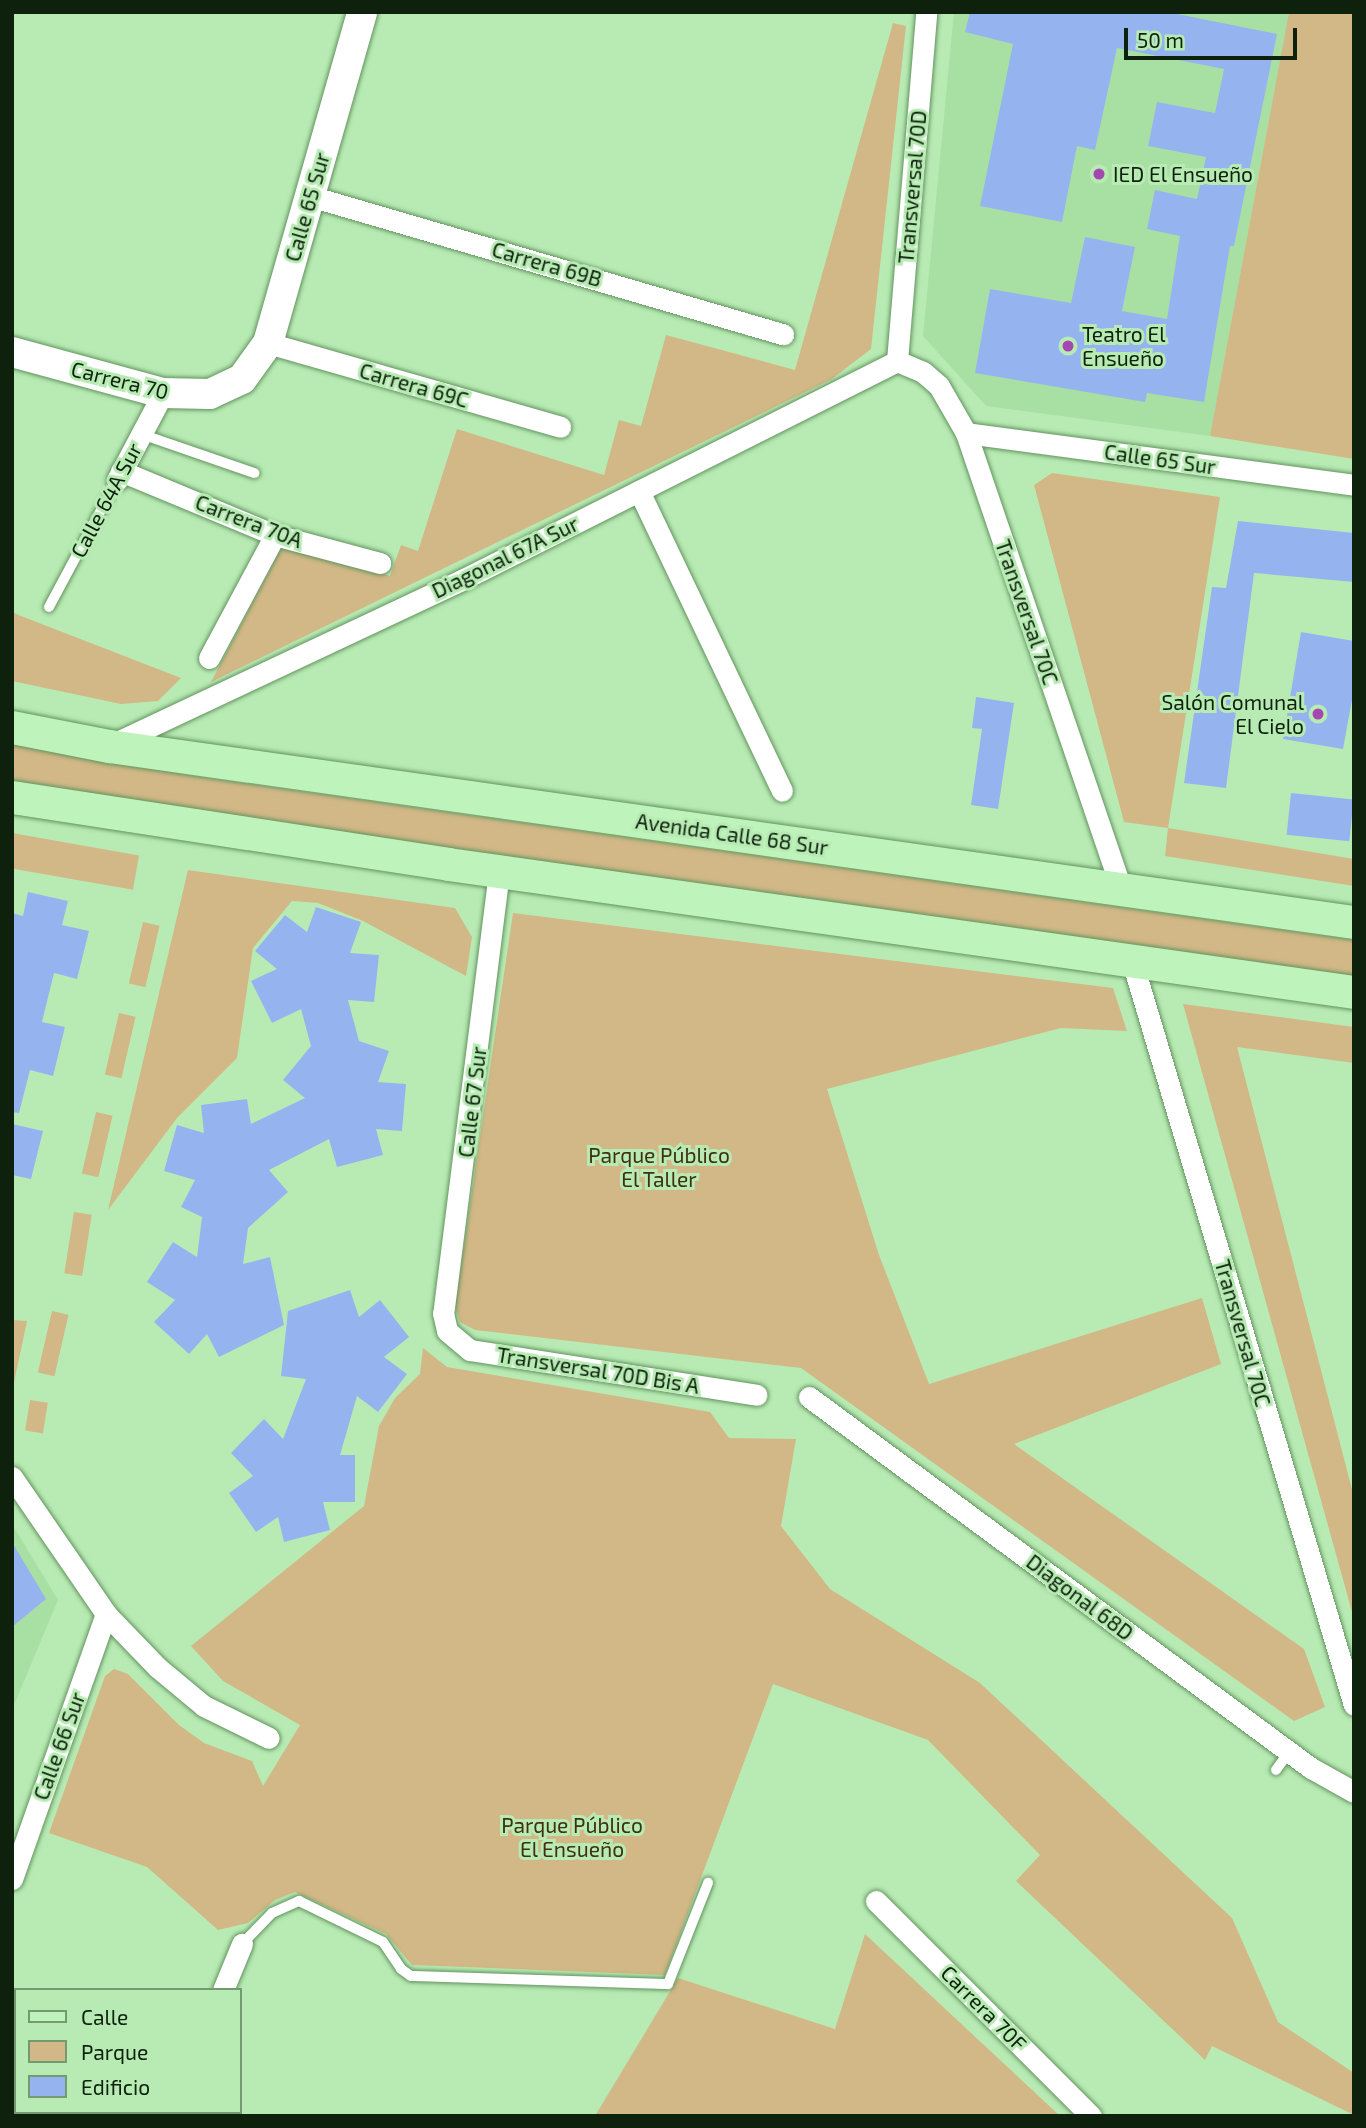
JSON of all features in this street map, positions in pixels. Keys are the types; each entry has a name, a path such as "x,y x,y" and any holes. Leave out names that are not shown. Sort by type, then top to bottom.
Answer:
{"main road":[{"name":"Avenida Calle 68 Sur","path":"12,727 109,746 1354,922"},
{"path":"12,797 499,872 1354,992"}],"street":[{"name":"Calle 65 Sur","path":"229,388 250,371 268,343 362,12"},
{"name":"Transversal 70D","path":"897,361 926,12"},
{"name":"Carrera 69B","path":"310,196 783,334"},
{"name":"Carrera 69C","path":"268,343 560,427"},
{"name":"Carrera 70","path":"12,352 163,393 194,396 229,388"},
{"name":"Transversal 70C","path":"897,361 923,372 939,386 966,433 1121,889"},
{"name":"Diagonal 67A Sur","path":"109,746 639,491 897,361"},
{"name":"Calle 64A Sur","path":"119,475 163,393"},
{"name":"Calle 65 Sur","path":"966,433 1354,485"},
{"name":"Carrera 70A","path":"119,475 275,536 380,563"},
{"path":"639,491 782,791"},
{"path":"209,658 275,536"},
{"name":"Calle 67 Sur","path":"447,1331 443,1313 499,872"},
{"name":"Transversal 70C","path":"1132,961 1354,1705"},
{"name":"Transversal 70D Bis A","path":"447,1331 470,1350 756,1395"},
{"name":"Diagonal 68D","path":"809,1396 1289,1752 1334,1784 1354,1792"},
{"path":"12,1477 106,1614 157,1667 204,1706 269,1738"},
{"name":"Calle 66 Sur","path":"12,1880 106,1614"},
{"name":"Carrera 70F","path":"876,1902 1091,2116"},
{"path":"224,1988 242,1944"}],"lane":[{"path":"141,433 254,473"},
{"name":"Calle 64A Sur","path":"49,607 119,475"},
{"path":"1276,1770 1289,1752"},
{"path":"242,1944 272,1913 299,1901 383,1942 411,1976 667,1984 708,1882"}],"shaded area":[{"name":"IED El Ensueño","path":"954,12 1289,12 1210,436 986,406 923,336"},
{"path":"12,1524 58,1600 12,1710"}],"green space":[{"path":"1289,12 1354,12 1354,459 1210,436"},
{"path":"893,23 906,26 871,349 832,379 211,682 284,542 390,576 401,545 418,551 457,429 604,475 619,420 641,426 666,335 795,370"},
{"path":"1052,473 1220,497 1168,828 1124,822 1034,485"},
{"path":"12,612 181,678 158,701 121,704 12,681"},
{"path":"12,744 194,776 1354,940 1354,976 185,811 12,781"},
{"path":"1168,828 1354,859 1354,886 1165,856"},
{"path":"12,833 139,855 133,890 12,869"},
{"path":"188,870 455,908 472,937 466,976 363,921 318,903 292,901 253,948 237,1058 177,1118 108,1210"},
{"name":"Parque Público El Taller","path":"513,913 1113,988 1127,1031 1061,1028 827,1089 879,1255 929,1384 1202,1298 1221,1364 1014,1444 1304,1649 1325,1707 1294,1721 801,1368 475,1330 460,1322 455,1306"},
{"path":"143,922 160,926 145,987 129,983"},
{"path":"1183,1004 1354,1027 1354,1063 1237,1047 1354,1497 1354,1619"},
{"path":"119,1013 136,1017 121,1078 105,1074"},
{"path":"96,1112 113,1116 98,1177 82,1173"},
{"path":"74,1212 92,1215 82,1276 64,1273"},
{"path":"52,1311 69,1315 54,1376 38,1372"},
{"path":"12,1320 27,1321 12,1392"},
{"name":"Parque Público El Ensueño","path":"423,1348 447,1367 710,1412 729,1438 796,1439 781,1526 830,1589 980,1683 1232,1918 1278,2022 1354,2073 1354,2115 1212,2046 1205,2060 1016,1881 1040,1855 928,1740 773,1684 665,1975 412,1965 386,1934 295,1892 275,1900 248,1923 218,1930 147,1867 49,1833 105,1676 114,1669 128,1674 179,1725 204,1743 252,1761 263,1786 300,1725 223,1681 191,1646 364,1506 379,1426 395,1398 420,1374"},
{"path":"30,1400 48,1403 43,1433 25,1431"},
{"path":"865,1934 1060,2116 595,2116 678,1978 835,2029"}],"building":[{"path":"970,12 1167,12 1277,34 1234,246 1230,246 1204,402 1147,393 1145,402 975,373 990,289 1071,303 1085,237 1135,247 1122,311 1167,319 1180,236 1147,229 1155,190 1197,199 1206,157 1148,146 1157,102 1215,113 1224,69 1117,48 1095,150 1077,146 1062,222 980,206 1013,44 965,32"},
{"path":"1238,521 1354,533 1354,582 1254,573 1226,788 1184,783 1212,587 1226,588"},
{"name":"Salón Comunal El Cielo","path":"1301,632 1354,641 1354,689 1343,749 1283,739"},
{"path":"976,697 1014,703 998,809 971,805 982,729 972,728"},
{"path":"1291,793 1354,800 1349,841 1287,835"},
{"path":"28,892 68,901 62,925 89,931 77,979 54,973 42,1022 65,1027 53,1076 30,1070 19,1113 12,1112 12,913 23,916"},
{"path":"316,907 361,922 350,953 379,955 374,1002 348,1000 359,1041 389,1051 378,1082 406,1084 402,1131 376,1129 383,1155 337,1167 329,1139 269,1170 288,1192 248,1228 243,1264 270,1257 284,1325 219,1357 207,1334 189,1354 154,1322 175,1300 147,1282 173,1242 197,1257 202,1217 181,1207 195,1180 164,1171 177,1125 204,1133 201,1105 247,1099 251,1124 305,1098 283,1080 311,1046 301,1009 272,1023 251,981 277,969 255,951 285,915 307,932"},
{"path":"12,1124 43,1131 31,1179 12,1175"},
{"path":"350,1290 359,1317 380,1300 409,1337 384,1357 407,1374 378,1412 357,1396 340,1455 355,1455 355,1502 323,1502 330,1530 284,1542 278,1517 256,1532 229,1493 253,1476 231,1453 264,1419 283,1439 306,1379 281,1376 288,1311"},
{"path":"12,1542 46,1599 12,1627"}],"place":[{"name":"IED El Ensueño","path":"1099,174"},
{"name":"Teatro El Ensueño","path":"1068,346"},
{"name":"Salón Comunal El Cielo","path":"1318,714"}]}
